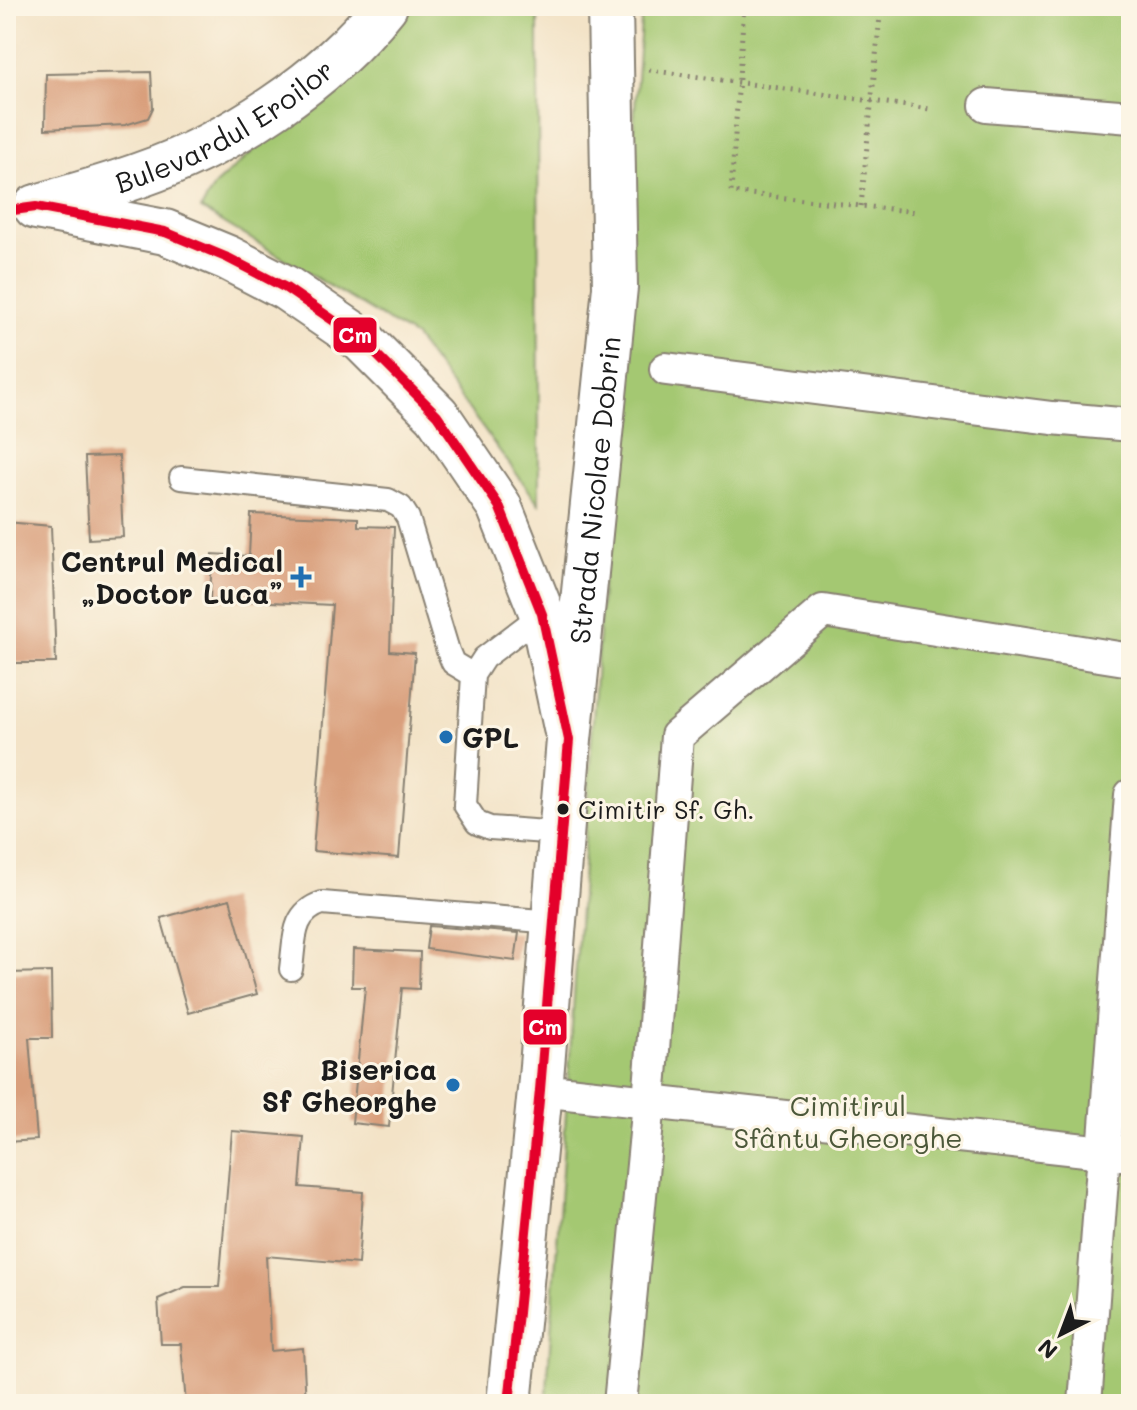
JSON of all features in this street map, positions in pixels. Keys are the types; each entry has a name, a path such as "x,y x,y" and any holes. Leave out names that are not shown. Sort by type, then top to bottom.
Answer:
{"main road":[{"name":"Bulevardul Eroilor","path":"21,209 143,174 224,137 287,100 360,37 385,6"},
{"name":"Strada Nicolae Dobrin","path":"509,1404 540,1090 560,833 615,287 610,6"},
{"name":"Bulevardul Eroilor","path":"21,209 165,232 228,258 286,288 362,340 437,415 499,506 542,614 569,740"}],"street":[{"path":"986,105 1131,117"},
{"path":"666,369 1052,418 1131,425"},
{"path":"620,1404 649,1102 677,736 823,611 1131,660"},
{"path":"1085,1404 1118,1154 1131,795"},
{"path":"540,1090 1118,1154"}],"lane":[{"path":"181,478 388,500 401,507 408,518 453,663 473,675"},
{"path":"542,614 484,658 473,675 465,805 477,823 490,828 560,833"},
{"path":"291,969 298,919 309,907 322,903 553,922"}],"path":[{"path":"744,6 731,192 917,212"},
{"path":"861,206 881,6"},
{"path":"612,64 930,109"}],"green space":[{"path":"415,6 538,6 539,504 415,337 201,209 215,185"},
{"name":"Cimitirul Sfântu Gheorghe","path":"642,6 1131,6 1131,1404 546,1404"}],"building":[{"path":"151,72 153,108 148,118 125,125 45,129 46,74"},
{"path":"119,456 123,537 89,539 85,457"},
{"path":"251,514 358,518 358,526 394,527 390,651 415,653 399,858 313,851 332,605 210,599 212,554 249,556"},
{"path":"6,522 51,526 56,663 6,663"},
{"path":"230,899 257,994 188,1013 161,918"},
{"path":"429,926 519,933 515,961 426,949"},
{"path":"353,949 420,952 419,989 402,988 389,1127 352,1123 365,987 352,987"},
{"path":"51,972 52,1038 29,1038 37,1140 6,1142 6,973"},
{"path":"232,1131 304,1137 300,1187 363,1192 358,1264 266,1256 271,1351 303,1348 306,1404 186,1404 181,1344 161,1344 158,1299 185,1287 219,1287"}],"transit line":[{"name":"Cm","path":"6,211 36,207 165,232 228,258 286,288 362,340 437,415 499,506 542,614 569,740 540,1090 509,1404"}],"place":[{"name":"Centrul Medical „Doctor Luca”","path":"301,577"},
{"name":"GPL","path":"446,737"},
{"name":"Cimitir Sf. Gh.","path":"563,809"},
{"name":"Biserica Sf Gheorghe","path":"453,1085"}]}
